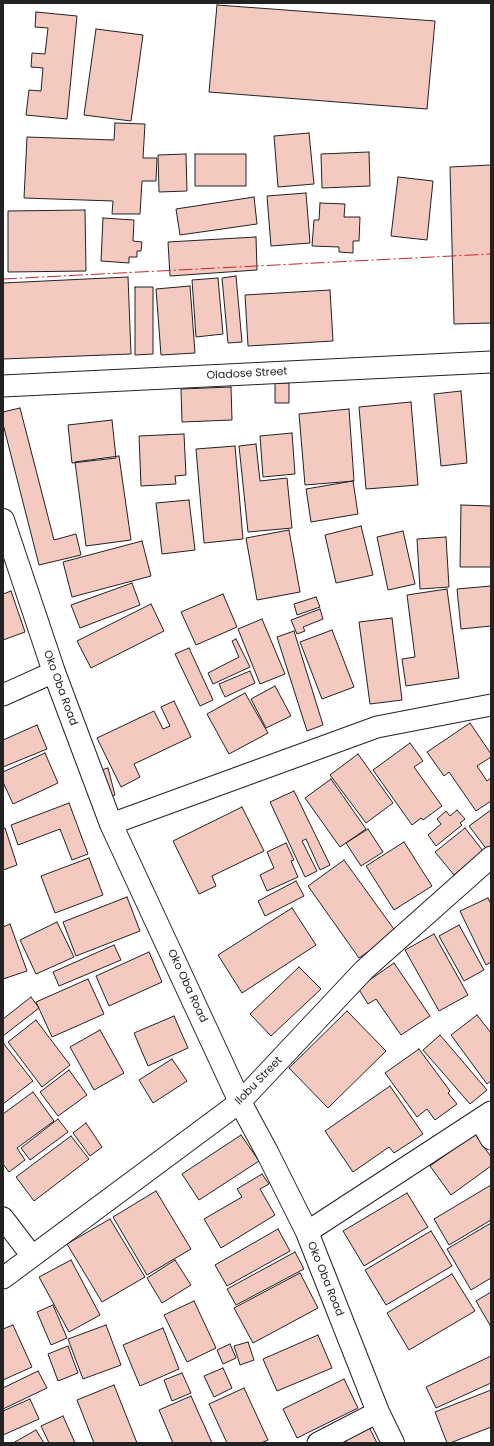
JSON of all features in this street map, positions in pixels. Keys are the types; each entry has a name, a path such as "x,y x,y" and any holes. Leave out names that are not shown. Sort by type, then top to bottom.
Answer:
{"street":[{"name":"Oladose Street","path":"3,386 491,362"},
{"name":"Oko Oba Road","path":"4,530 54,672 111,824 240,1102 307,1232 378,1412 393,1443"},
{"path":"3,696 54,672"},
{"path":"111,824 377,727 491,705"},
{"name":"Ilobu Street","path":"3,1278 240,1102 364,970 491,857"},
{"path":"307,1232 485,1116 491,1139"},
{"path":"3,1218 32,1256"},
{"path":"318,1443 378,1412"}],"building":[{"path":"217,5 435,21 427,109 209,92"},
{"path":"36,12 77,16 67,119 26,115 29,90 41,91 43,68 31,67 32,53 45,54 48,28 35,27"},
{"path":"96,29 143,35 131,121 84,115"},
{"path":"115,123 145,124 143,158 157,158 156,181 142,181 140,214 112,214 113,201 24,198 27,137 114,140"},
{"path":"309,133 314,184 278,187 274,136"},
{"path":"369,152 370,186 322,188 321,154"},
{"path":"186,154 187,191 159,192 158,155"},
{"path":"195,154 246,154 246,186 195,186"},
{"path":"491,165 491,323 454,324 450,167"},
{"path":"398,177 433,181 427,240 391,236"},
{"path":"306,193 310,243 271,246 267,196"},
{"path":"254,197 257,224 180,235 176,209"},
{"path":"320,203 345,204 344,217 360,217 359,241 353,241 353,253 339,252 339,247 312,246 314,220 319,220"},
{"path":"85,210 86,271 8,272 8,211"},
{"path":"103,218 134,220 133,241 142,242 141,251 137,251 137,257 129,257 129,263 101,261"},
{"path":"256,237 257,270 170,276 168,242"},
{"path":"236,276 242,342 228,343 222,278"},
{"path":"128,277 131,354 3,359 3,283"},
{"path":"218,278 223,334 196,337 192,280"},
{"path":"190,286 195,353 161,355 156,289"},
{"path":"135,287 153,287 153,354 135,355"},
{"path":"330,290 333,341 248,346 245,295"},
{"path":"275,383 289,383 289,403 275,403"},
{"path":"231,387 232,420 182,422 181,389"},
{"path":"461,391 467,463 441,466 434,394"},
{"path":"411,402 418,485 366,489 359,407"},
{"path":"20,408 54,540 76,534 81,555 39,565 3,424 3,412"},
{"path":"349,409 354,481 305,485 299,414"},
{"path":"112,420 116,458 72,463 68,425"},
{"path":"292,433 295,474 263,477 260,436"},
{"path":"184,434 186,475 175,476 176,484 141,486 139,436"},
{"path":"256,444 260,481 287,478 292,528 248,532 239,446"},
{"path":"235,446 243,539 204,543 196,449"},
{"path":"119,456 131,540 86,546 75,462"},
{"path":"353,481 358,514 311,522 306,489"},
{"path":"189,500 195,550 162,554 156,503"},
{"path":"461,505 491,506 491,567 460,567"},
{"path":"361,526 373,575 336,583 325,535"},
{"path":"289,530 300,592 257,600 246,538"},
{"path":"403,531 415,584 388,590 377,537"},
{"path":"446,537 449,587 420,589 417,539"},
{"path":"142,541 151,576 72,597 63,562"},
{"path":"132,583 140,605 80,628 71,605"},
{"path":"491,586 491,626 461,629 457,589"},
{"path":"447,589 459,678 406,686 402,659 415,657 407,595"},
{"path":"11,591 25,632 3,640 3,594"},
{"path":"223,594 237,627 196,645 181,612"},
{"path":"316,597 320,607 297,615 294,604"},
{"path":"151,604 164,631 91,668 77,641"},
{"path":"320,609 323,619 303,627 305,631 297,634 291,620"},
{"path":"392,618 402,700 370,704 359,622"},
{"path":"262,619 285,674 260,684 238,629"},
{"path":"332,630 354,687 322,699 300,642"},
{"path":"294,631 323,725 307,731 277,637"},
{"path":"236,639 250,667 213,684 208,673 239,657 232,641"},
{"path":"189,648 213,700 200,706 175,654"},
{"path":"250,671 255,683 225,697 219,684"},
{"path":"275,686 291,716 266,728 251,699"},
{"path":"245,693 268,733 229,754 207,714"},
{"path":"174,701 191,737 134,764 140,777 121,787 97,738 154,711 163,729 170,726 161,707"},
{"path":"470,723 491,754 491,757 477,766 487,781 491,778 491,801 476,811 449,772 444,776 427,752"},
{"path":"37,725 47,749 3,767 3,740"},
{"path":"410,743 423,761 414,767 442,806 423,820 421,818 412,825 373,770"},
{"path":"45,753 58,783 13,804 3,782 3,772"},
{"path":"358,754 393,803 366,823 330,775"},
{"path":"108,768 115,795 102,799 95,772"},
{"path":"331,779 366,829 340,847 305,798"},
{"path":"294,791 330,865 320,870 306,839 302,841 317,871 305,877 270,802"},
{"path":"69,803 88,854 72,860 60,829 18,845 11,825"},
{"path":"242,807 264,851 212,876 216,886 199,894 173,841"},
{"path":"457,810 465,819 460,823 462,825 436,846 428,835 441,824 437,819 446,811 450,816"},
{"path":"491,810 491,849 488,851 469,826"},
{"path":"3,828 5,828 17,865 3,870"},
{"path":"465,828 483,851 454,875 435,852"},
{"path":"368,829 383,852 361,866 346,843"},
{"path":"404,842 432,886 394,910 366,866"},
{"path":"286,843 294,860 291,861 298,877 267,891 260,875 274,868 267,852"},
{"path":"89,858 103,895 55,913 41,876"},
{"path":"344,860 396,932 359,958 308,886"},
{"path":"296,881 304,896 265,916 258,901"},
{"path":"127,897 140,931 76,956 63,922"},
{"path":"488,898 491,904 491,962 486,965 460,911"},
{"path":"292,908 316,945 242,993 218,955"},
{"path":"57,922 74,957 36,974 20,940"},
{"path":"10,924 27,971 3,979 3,927"},
{"path":"459,925 484,970 464,981 439,936"},
{"path":"434,934 468,995 439,1011 405,950"},
{"path":"114,945 121,960 59,986 53,972"},
{"path":"149,952 162,982 109,1006 96,976"},
{"path":"394,963 430,1016 401,1035 376,999 368,1004 358,988"},
{"path":"299,967 321,989 271,1036 250,1014"},
{"path":"88,979 104,1014 52,1037 36,1002"},
{"path":"31,997 39,1008 3,1036 3,1019"},
{"path":"347,1011 386,1051 328,1108 289,1068"},
{"path":"477,1015 491,1033 491,1081 487,1084 451,1035"},
{"path":"174,1016 188,1048 148,1066 134,1033"},
{"path":"36,1020 70,1065 42,1087 8,1042"},
{"path":"100,1030 124,1073 94,1090 70,1047"},
{"path":"440,1035 487,1090 470,1104 423,1050"},
{"path":"4,1044 33,1081 3,1104 3,1045"},
{"path":"419,1049 450,1091 448,1093 457,1104 435,1120 427,1109 417,1117 385,1073"},
{"path":"172,1059 187,1081 153,1103 139,1080"},
{"path":"69,1070 87,1095 58,1116 40,1092"},
{"path":"390,1086 423,1134 394,1153 389,1147 353,1172 325,1131"},
{"path":"33,1092 54,1121 17,1148 25,1160 9,1172 3,1164 3,1114"},
{"path":"58,1119 68,1132 30,1160 21,1148"},
{"path":"86,1123 102,1147 90,1156 73,1133"},
{"path":"475,1134 491,1157 491,1166 451,1195 430,1166"},
{"path":"241,1135 259,1161 199,1200 182,1174"},
{"path":"71,1136 89,1159 34,1201 16,1177"},
{"path":"262,1174 269,1184 260,1189 275,1215 221,1248 204,1219 242,1197 237,1189"},
{"path":"491,1185 491,1220 449,1245 434,1219"},
{"path":"156,1191 191,1249 147,1275 113,1217"},
{"path":"407,1193 428,1227 364,1266 343,1231"},
{"path":"110,1219 145,1277 102,1302 67,1244"},
{"path":"491,1223 491,1278 471,1290 447,1249"},
{"path":"278,1229 290,1251 227,1286 215,1265"},
{"path":"431,1231 452,1266 386,1305 365,1270"},
{"path":"295,1252 304,1269 236,1305 227,1289"},
{"path":"71,1260 100,1315 69,1332 39,1277"},
{"path":"175,1260 191,1285 162,1303 147,1278"},
{"path":"300,1273 318,1308 253,1343 234,1308"},
{"path":"452,1274 475,1311 409,1350 387,1313"},
{"path":"491,1292 491,1327 476,1301"},
{"path":"194,1301 216,1348 187,1362 164,1315"},
{"path":"53,1305 67,1338 51,1345 37,1312"},
{"path":"13,1325 32,1367 3,1380 3,1329"},
{"path":"106,1325 121,1365 83,1379 68,1339"},
{"path":"163,1328 179,1369 140,1386 123,1345"},
{"path":"318,1335 332,1368 277,1391 263,1359"},
{"path":"248,1342 254,1360 240,1365 234,1346"},
{"path":"230,1344 236,1358 223,1364 217,1350"},
{"path":"68,1346 78,1373 58,1381 48,1354"},
{"path":"491,1356 491,1383 436,1408 426,1387"},
{"path":"223,1368 232,1388 214,1397 204,1376"},
{"path":"38,1371 47,1388 3,1409 3,1388"},
{"path":"182,1373 191,1393 172,1401 164,1380"},
{"path":"344,1379 358,1408 297,1438 283,1409"},
{"path":"114,1385 137,1443 94,1443 77,1400"},
{"path":"244,1388 268,1440 261,1443 227,1443 209,1404"},
{"path":"491,1390 491,1427 447,1443 435,1412"},
{"path":"191,1396 212,1443 173,1443 159,1410"},
{"path":"30,1399 39,1419 3,1435 3,1411"},
{"path":"63,1416 75,1443 49,1443 41,1426"},
{"path":"367,1423 377,1443 347,1443 343,1435"},
{"path":"36,1430 44,1443 13,1443"}],"power":[{"path":"3,279 491,254"}]}
